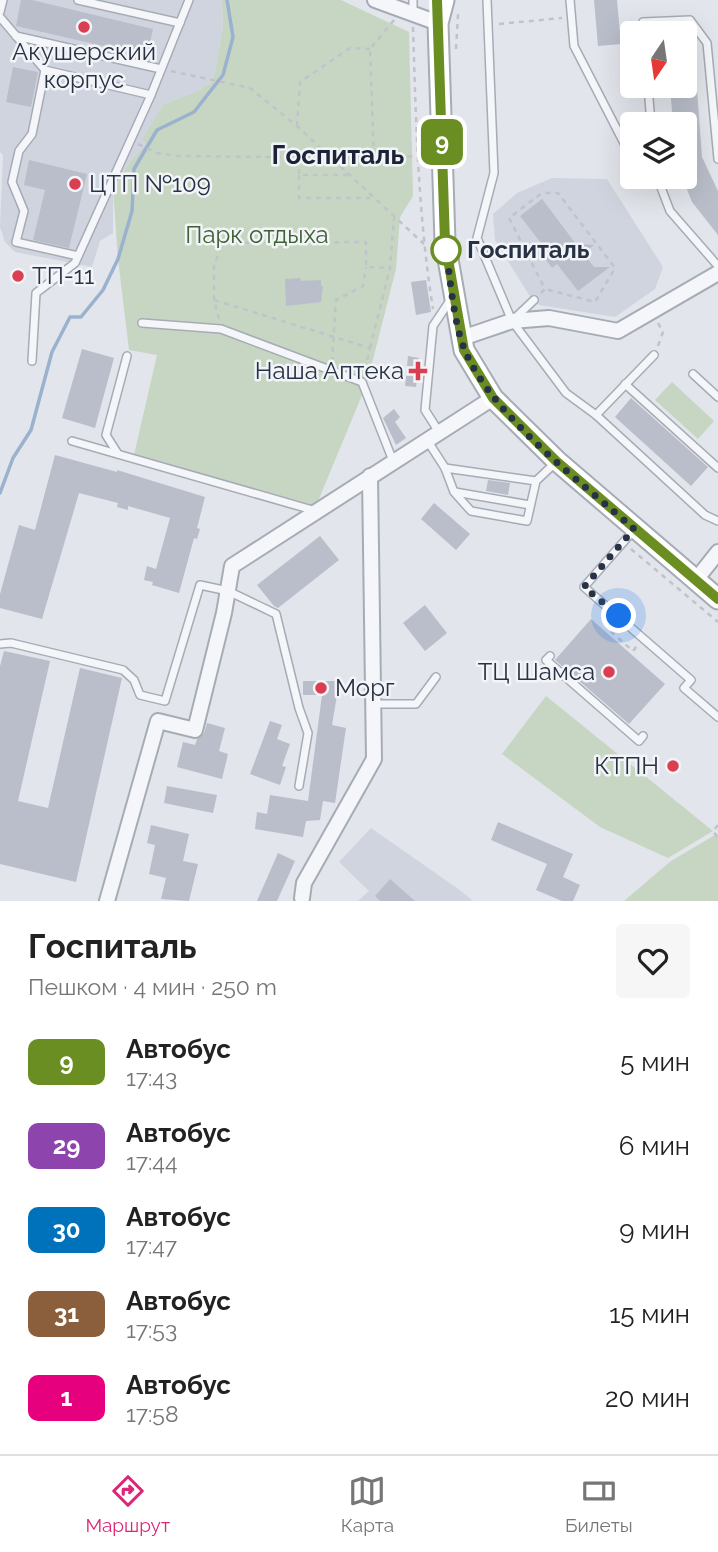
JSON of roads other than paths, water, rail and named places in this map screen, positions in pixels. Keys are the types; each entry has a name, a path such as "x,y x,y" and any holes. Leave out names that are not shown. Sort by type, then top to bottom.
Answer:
{"main road":[{"path":"437,0 445,242 453,296 469,359 493,398 632,539 718,599"},
{"path":"438,23 444,0"}],"street":[{"path":"379,1 438,23"},
{"path":"462,338 512,321 549,318 618,331 718,273"},
{"path":"107,901 158,721 195,730 232,566 493,398"},
{"path":"302,898 304,883 374,759 370,476"},
{"path":"695,581 718,552"}],"lane":[{"path":"2,0 0,15 45,70 151,95"},
{"path":"78,0 180,23"},
{"path":"32,361 36,293 75,263 151,95 189,0"},
{"path":"408,14 413,0"},
{"path":"487,0 494,173 477,239 512,321 566,393 596,415 705,514 718,522"},
{"path":"570,0 574,46 620,135"},
{"path":"666,21 691,21"},
{"path":"697,29 708,43 718,159"},
{"path":"16,36 162,69"},
{"path":"45,70 32,134 19,151 12,182 24,211 16,242 78,256"},
{"path":"662,189 670,211 718,266"},
{"path":"453,296 433,326 425,410 454,492 471,511 527,521 536,481 556,461"},
{"path":"512,321 534,300"},
{"path":"142,323 221,329 362,382 393,461"},
{"path":"596,415 654,355"},
{"path":"119,454 106,435 127,356"},
{"path":"693,374 718,397"},
{"path":"625,384 718,468"},
{"path":"72,441 316,511"},
{"path":"445,468 536,481"},
{"path":"454,492 530,505"},
{"path":"632,539 584,587 691,680 684,688 718,717"},
{"path":"158,721 200,585 228,591 276,614 299,708 308,733 299,786"},
{"path":"0,644 11,643 122,670 134,680 140,695 165,701"},
{"path":"550,656 546,660 639,741 643,736"},
{"path":"374,704 416,704 436,677"}],"waterway":[{"path":"0,493 13,458 31,430 52,352 70,317 81,317 103,290 118,259 132,211 134,169 157,130 194,112 223,75 233,37 227,0"}],"place":[{"name":"Акушерский корпус","path":"84,27"},
{"name":"ЦТП №109","path":"75,184"},
{"name":"Госпиталь","path":"446,250"},
{"name":"ТП-11","path":"18,276"},
{"name":"Наша Аптека","path":"418,371"},
{"name":"ТЦ Шамса","path":"609,672"},
{"name":"Морг","path":"321,688"},
{"name":"КТПН","path":"673,766"}],"district":[{"name":"Госпиталь","path":"338,155"}],"park label":[{"name":"Парк отдыха","path":"257,235"}]}
